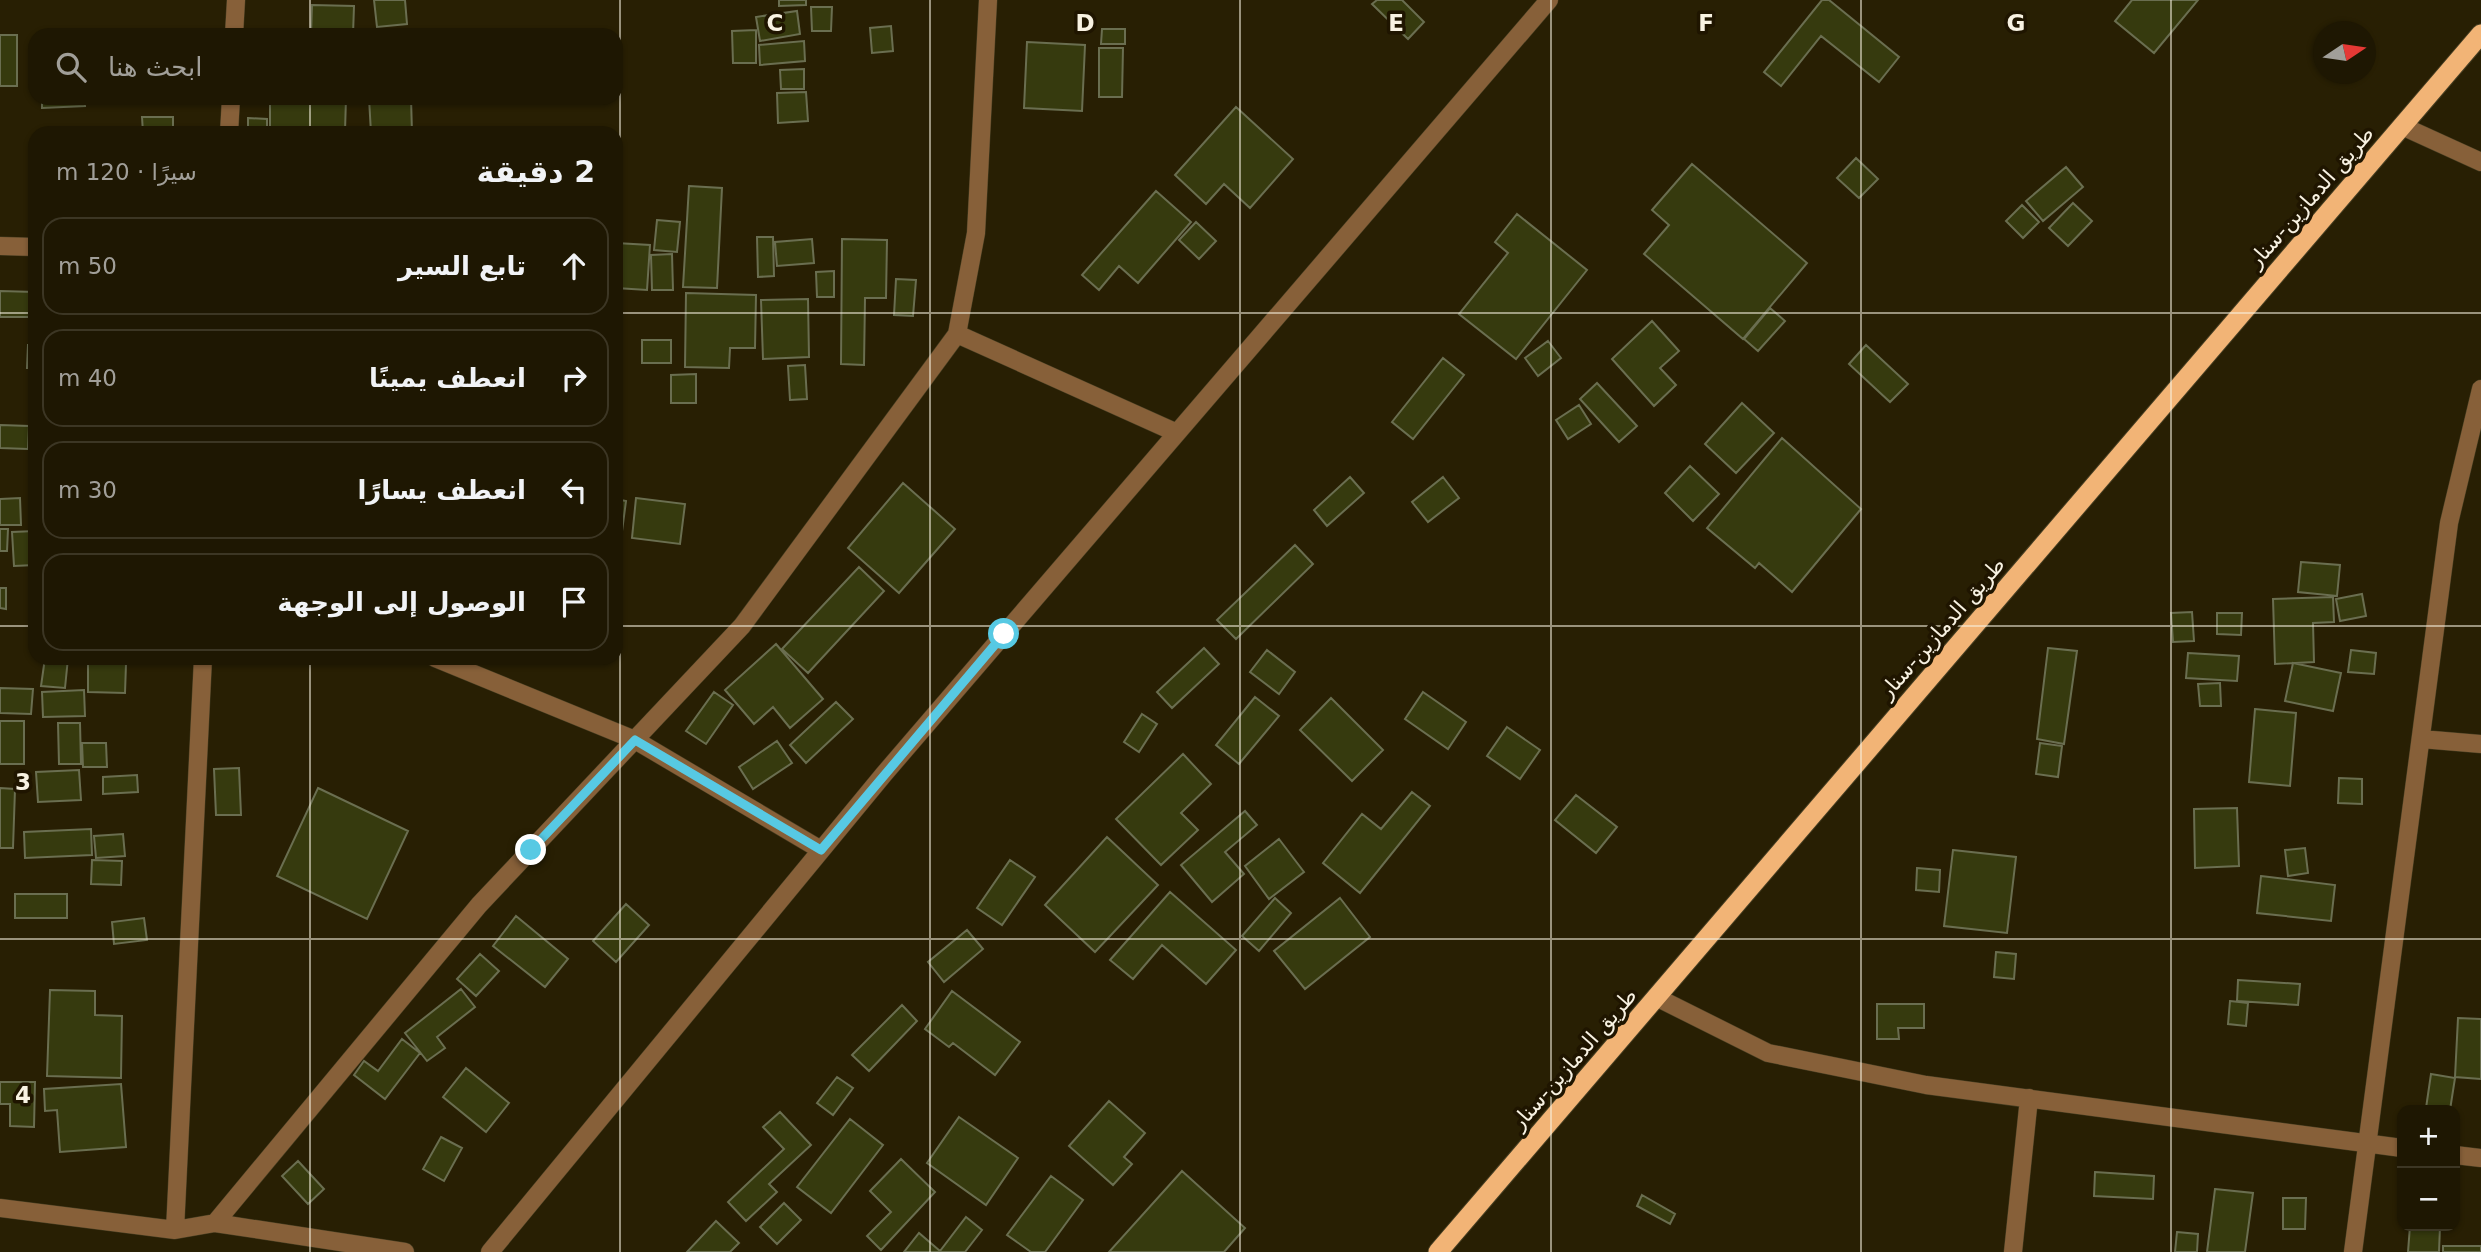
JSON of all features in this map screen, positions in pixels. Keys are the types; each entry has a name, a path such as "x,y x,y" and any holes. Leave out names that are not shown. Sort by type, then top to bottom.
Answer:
{"highway":[{"name":"طريق الدمازين-سنار","path":"1438,1252 2481,33"}],"street":[{"path":"234,28 236,0"},
{"path":"215,1223 479,905 742,626 957,334 976,233 988,0"},
{"path":"490,1252 821,850 1549,0"},
{"path":"229,126 231,105"},
{"path":"2402,126 2481,162"},
{"path":"0,246 28,247"},
{"path":"957,334 1177,433"},
{"path":"2353,1252 2449,523 2481,389"},
{"path":"175,1230 203,665"},
{"path":"452,665 635,740 821,850"},
{"path":"2421,739 2481,744"},
{"path":"1656,997 1768,1053 1926,1084 2397,1147"},
{"path":"2013,1252 2029,1098"},
{"path":"2460,1156 2481,1158"},
{"path":"0,1208 175,1230 215,1223 405,1252"}],"building":[{"path":"374,0 405,0 407,24 377,27"},
{"path":"779,0 806,0 806,5 779,6"},
{"path":"1377,0 1402,0 1424,22 1408,39 1372,4"},
{"path":"1822,0 1829,0 1899,57 1879,82 1821,36 1781,86 1764,72"},
{"path":"2132,0 2198,0 2154,53 2115,21"},
{"path":"312,5 354,6 353,28 311,28"},
{"path":"811,7 832,7 831,31 812,31"},
{"path":"797,11 800,34 760,41 756,17"},
{"path":"891,26 893,51 872,53 870,28"},
{"path":"1102,29 1125,29 1125,44 1101,44"},
{"path":"756,30 756,63 733,63 732,31"},
{"path":"0,35 17,35 17,86 0,86"},
{"path":"804,41 805,61 760,65 759,45"},
{"path":"1027,42 1085,45 1082,111 1024,108"},
{"path":"1099,48 1123,48 1122,97 1099,97"},
{"path":"804,69 804,89 781,89 780,70"},
{"path":"806,92 808,121 778,123 777,93"},
{"path":"42,105 85,106 42,108"},
{"path":"270,105 346,105 345,126 270,126"},
{"path":"369,105 411,105 412,126 371,126"},
{"path":"1236,107 1293,159 1250,208 1224,184 1206,204 1175,175"},
{"path":"142,117 173,117 173,126 143,126"},
{"path":"248,118 267,119 267,126 248,126"},
{"path":"1856,158 1878,179 1859,198 1837,178"},
{"path":"1692,164 1807,263 1743,339 1644,254 1669,225 1652,210"},
{"path":"2066,167 2083,187 2043,221 2026,201"},
{"path":"689,186 722,188 717,288 683,287"},
{"path":"1156,191 1191,222 1138,283 1119,266 1099,290 1082,275"},
{"path":"2073,203 2092,221 2068,246 2049,228"},
{"path":"2022,205 2039,222 2023,238 2006,221"},
{"path":"1517,214 1587,270 1516,359 1459,314 1508,253 1495,242"},
{"path":"657,220 680,222 677,252 654,250"},
{"path":"1196,222 1216,241 1199,259 1179,240"},
{"path":"757,237 773,237 774,276 758,277"},
{"path":"812,239 814,263 777,266 775,242"},
{"path":"842,239 887,240 886,298 865,298 864,365 841,364"},
{"path":"623,243 650,245 647,290 623,288"},
{"path":"672,254 673,290 652,290 651,255"},
{"path":"834,271 834,297 817,297 816,272"},
{"path":"896,279 916,280 913,316 894,315"},
{"path":"0,291 28,292 28,317 0,317"},
{"path":"686,293 756,295 755,348 730,348 729,368 685,367"},
{"path":"808,299 809,357 763,359 761,300"},
{"path":"1770,308 1785,321 1758,351 1744,339"},
{"path":"1652,321 1679,351 1660,368 1676,385 1654,406 1612,359"},
{"path":"642,340 671,340 671,363 642,363"},
{"path":"1548,341 1561,358 1538,376 1525,358"},
{"path":"1866,345 1908,384 1890,402 1849,364"},
{"path":"1443,358 1464,375 1413,439 1392,422"},
{"path":"805,365 807,399 790,400 788,366"},
{"path":"696,374 696,403 671,403 671,375"},
{"path":"1597,383 1637,426 1619,442 1580,399"},
{"path":"1742,403 1774,433 1736,473 1705,444"},
{"path":"1579,405 1591,424 1568,439 1556,420"},
{"path":"0,425 28,426 28,449 0,448"},
{"path":"1782,438 1861,509 1792,592 1759,563 1755,568 1707,528"},
{"path":"1690,466 1719,494 1693,521 1665,493"},
{"path":"1350,477 1364,493 1327,526 1314,510"},
{"path":"1443,477 1459,498 1428,522 1412,502"},
{"path":"903,483 955,529 899,593 848,548"},
{"path":"20,498 21,525 0,525 0,499"},
{"path":"636,498 685,504 680,544 632,538"},
{"path":"623,500 626,501 623,524"},
{"path":"0,529 8,529 7,551 0,551"},
{"path":"28,531 28,565 14,566 12,532"},
{"path":"1295,545 1313,564 1236,639 1217,620"},
{"path":"2301,562 2340,565 2337,596 2298,592"},
{"path":"859,567 884,591 808,673 782,649"},
{"path":"0,588 6,588 6,609 0,608"},
{"path":"2362,594 2366,616 2340,621 2336,599"},
{"path":"2333,597 2334,622 2313,623 2314,662 2275,664 2273,599"},
{"path":"2192,612 2194,641 2173,642 2171,613"},
{"path":"2217,613 2242,613 2241,635 2217,634"},
{"path":"776,644 823,699 790,728 773,707 754,724 725,690"},
{"path":"1204,648 1219,664 1172,708 1157,692"},
{"path":"2048,648 2077,651 2064,744 2037,739"},
{"path":"1267,650 1295,672 1279,694 1250,672"},
{"path":"2351,650 2376,653 2374,674 2348,672"},
{"path":"2188,653 2239,656 2237,681 2186,678"},
{"path":"2293,663 2341,673 2333,711 2285,701"},
{"path":"44,665 67,665 65,688 41,686"},
{"path":"88,665 126,665 125,693 88,692"},
{"path":"2220,683 2221,706 2200,706 2198,684"},
{"path":"0,688 33,689 31,714 0,713"},
{"path":"84,690 85,716 43,717 42,692"},
{"path":"714,692 733,705 706,744 686,731"},
{"path":"1423,692 1466,722 1448,749 1405,719"},
{"path":"1255,697 1279,716 1239,764 1216,745"},
{"path":"1331,698 1383,750 1352,781 1300,730"},
{"path":"836,702 853,719 806,763 790,745"},
{"path":"2255,709 2296,713 2290,786 2249,782"},
{"path":"1142,714 1157,724 1139,752 1124,742"},
{"path":"0,721 24,721 24,764 0,764"},
{"path":"58,723 80,723 81,764 59,764"},
{"path":"1507,727 1540,750 1520,779 1487,756"},
{"path":"777,741 792,763 753,789 739,767"},
{"path":"82,743 106,743 107,767 83,767"},
{"path":"2040,743 2062,746 2058,777 2036,774"},
{"path":"1183,754 1211,784 1181,813 1198,830 1161,865 1116,819"},
{"path":"239,768 241,815 216,815 214,769"},
{"path":"79,770 81,800 38,802 36,772"},
{"path":"137,775 138,792 103,794 103,777"},
{"path":"2339,778 2362,779 2362,804 2338,803"},
{"path":"0,788 15,789 13,848 0,848"},
{"path":"318,788 408,831 367,919 277,876"},
{"path":"1412,792 1430,806 1360,893 1323,863 1362,814 1381,829"},
{"path":"1576,795 1617,827 1596,853 1555,820"},
{"path":"2237,808 2239,866 2195,868 2194,809"},
{"path":"1245,811 1257,825 1225,852 1244,874 1212,902 1181,865"},
{"path":"91,829 92,855 25,858 24,832"},
{"path":"123,834 125,856 96,858 94,836"},
{"path":"1107,837 1158,885 1095,952 1045,905"},
{"path":"1279,839 1304,872 1269,899 1245,866"},
{"path":"2305,848 2308,873 2288,876 2285,850"},
{"path":"1953,850 2016,857 2007,933 1944,926"},
{"path":"92,860 122,861 121,885 91,884"},
{"path":"1010,860 1035,877 1002,925 977,908"},
{"path":"1917,868 1940,870 1939,892 1916,890"},
{"path":"2261,876 2335,885 2331,921 2257,913"},
{"path":"1170,892 1236,950 1206,984 1162,945 1133,979 1110,960"},
{"path":"15,894 67,894 67,918 15,918"},
{"path":"1275,898 1291,913 1259,951 1242,936"},
{"path":"1340,898 1370,937 1305,989 1274,951"},
{"path":"626,904 649,925 616,962 593,941"},
{"path":"516,916 568,959 545,987 493,946"},
{"path":"144,918 147,940 114,944 112,922"},
{"path":"967,930 983,949 944,982 928,962"},
{"path":"1996,952 2016,954 2014,979 1994,977"},
{"path":"480,954 499,971 476,996 457,979"},
{"path":"2238,980 2300,984 2298,1005 2237,1001"},
{"path":"461,989 475,1007 437,1037 445,1048 427,1061 405,1033"},
{"path":"50,990 95,991 95,1015 122,1016 121,1078 47,1076"},
{"path":"952,991 1020,1042 995,1075 953,1043 949,1047 925,1029"},
{"path":"2230,1001 2248,1003 2246,1026 2228,1024"},
{"path":"1877,1004 1924,1004 1924,1028 1898,1028 1899,1039 1877,1039"},
{"path":"902,1005 917,1021 869,1071 852,1055"},
{"path":"2458,1018 2481,1019 2481,1079 2455,1077"},
{"path":"402,1039 420,1053 385,1099 354,1075 364,1061 378,1071"},
{"path":"466,1068 509,1103 486,1132 443,1097"},
{"path":"2431,1074 2455,1078 2451,1105 2426,1105"},
{"path":"837,1077 853,1088 833,1115 817,1103"},
{"path":"0,1082 35,1082 34,1127 10,1126 10,1104 0,1104"},
{"path":"121,1084 126,1147 60,1152 57,1110 45,1111 44,1089"},
{"path":"1109,1101 1145,1133 1124,1157 1132,1164 1113,1185 1069,1146"},
{"path":"780,1112 811,1145 769,1184 777,1192 746,1221 728,1202 784,1149 763,1127"},
{"path":"959,1117 1018,1158 986,1205 927,1163"},
{"path":"850,1119 883,1145 831,1213 797,1187"},
{"path":"441,1137 462,1148 444,1181 423,1169"},
{"path":"901,1159 935,1192 881,1250 867,1236 891,1212 870,1191"},
{"path":"298,1161 324,1189 308,1204 282,1176"},
{"path":"1182,1171 1245,1228 1224,1252 1109,1252"},
{"path":"2095,1172 2154,1176 2153,1199 2094,1196"},
{"path":"1051,1176 1083,1200 1045,1252 1031,1252 1007,1235"},
{"path":"2215,1189 2253,1193 2245,1252 2207,1252"},
{"path":"1642,1195 1675,1214 1670,1224 1637,1206"},
{"path":"2283,1198 2306,1198 2305,1229 2283,1229"},
{"path":"784,1203 801,1220 777,1244 760,1227"},
{"path":"966,1217 982,1230 965,1252 904,1252 919,1233 940,1251"},
{"path":"716,1221 739,1243 730,1252 687,1252"},
{"path":"2410,1231 2440,1231 2439,1252 2408,1252"},
{"path":"2177,1232 2198,1234 2197,1252 2175,1252"},
{"path":"2443,1246 2481,1246 2481,1252 2443,1252"}],"route":[{"path":"531,850 635,740 821,850 1004,634"}]}
